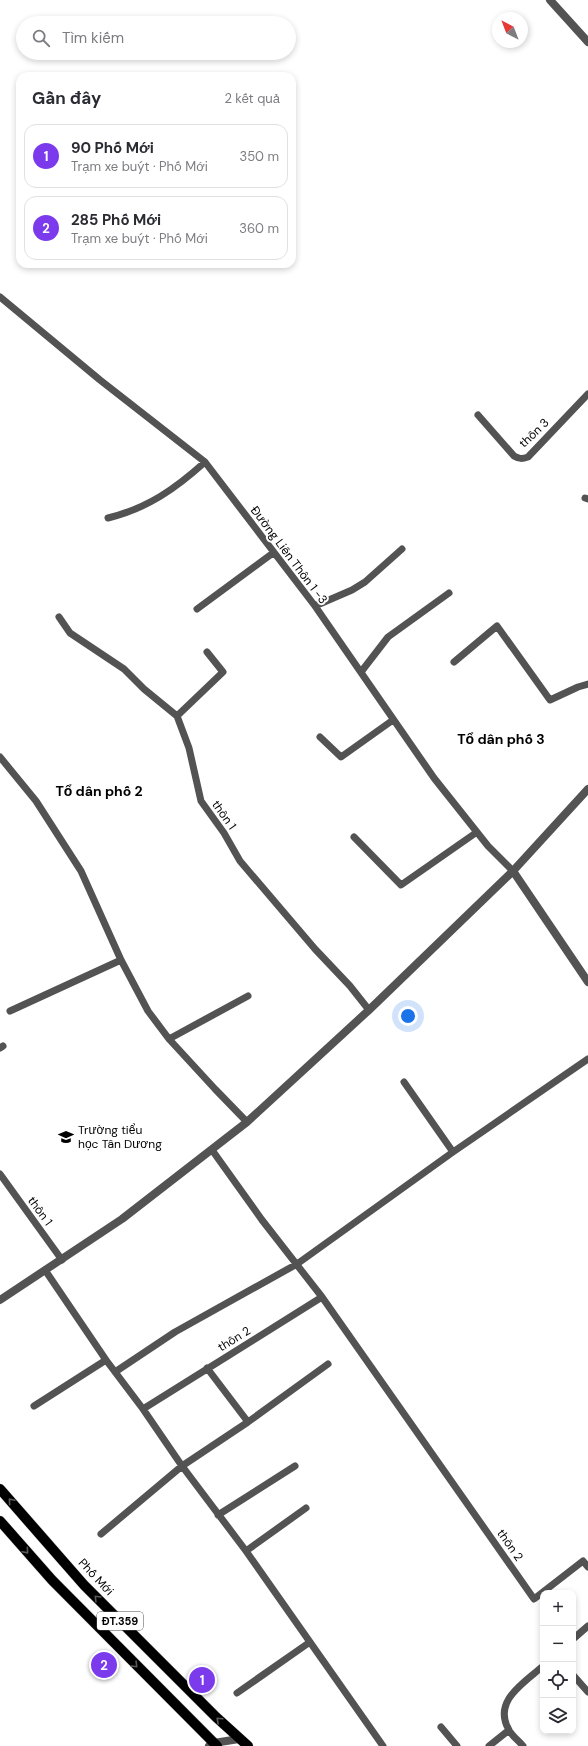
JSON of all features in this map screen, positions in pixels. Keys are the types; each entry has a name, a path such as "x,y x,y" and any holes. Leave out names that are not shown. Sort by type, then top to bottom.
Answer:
{"main road":[{"name":"Phố Mới","path":"0,1489 84,1585 216,1717 248,1746"},
{"name":"ĐT.359","path":"0,1521 52,1580 213,1745"}],"street":[{"path":"550,0 588,42"},
{"path":"0,1300 122,1219 247,1122 368,1010 513,871 588,788"},
{"path":"513,871 588,982"},
{"path":"213,1745 239,1739"}],"lane":[{"name":"Đường Liên Thôn 1 -3","path":"0,297 100,380 205,462 273,553 315,606 392,720 434,778 488,846 513,871"},
{"name":"thôn 3","path":"478,415 514,456 523,459 528,457 588,394"},
{"path":"108,518 127,513 155,500 180,485 205,462"},
{"path":"315,606 352,590 366,582 402,549"},
{"path":"197,609 273,553"},
{"path":"361,672 388,637 449,594"},
{"path":"60,617 70,634 124,669 144,689 177,716 223,672 208,652"},
{"path":"454,662 497,626 550,700 588,684"},
{"name":"thôn 1","path":"177,716 189,748 201,801 224,833 240,861 315,949 350,986 368,1010"},
{"path":"320,737 341,757 392,720"},
{"path":"0,757 36,801 81,871 121,960 148,1011 169,1039 247,1122"},
{"path":"354,837 401,885 477,832"},
{"path":"10,1011 121,960"},
{"path":"169,1039 248,996"},
{"path":"115,1372 175,1332 297,1264 453,1152 588,1059"},
{"path":"404,1082 453,1152"},
{"path":"212,1150 262,1220 322,1297"},
{"name":"thôn 1","path":"0,1174 62,1260"},
{"path":"45,1270 106,1360 143,1409 182,1466 246,1551 383,1746"},
{"name":"thôn 2","path":"143,1409 206,1368 322,1297 534,1599 585,1564"},
{"path":"34,1406 106,1360"},
{"path":"101,1534 182,1466 248,1422 328,1364"},
{"path":"206,1368 248,1422"},
{"path":"218,1515 295,1466"},
{"path":"246,1551 306,1508"},
{"path":"576,1636 588,1626"},
{"path":"237,1693 310,1642"},
{"path":"523,1746 509,1730 503,1716 505,1703 513,1692 540,1669"},
{"path":"576,1679 588,1692"},
{"path":"441,1727 457,1746"},
{"path":"489,1746 509,1730"}],"place":[{"name":"Trường tiểu học Tân Dương","path":"66,1137"},
{"name":"285 Phố Mới","path":"104,1665"},
{"name":"90 Phố Mới","path":"202,1680"}],"district":[{"name":"Tổ dân phố 3","path":"501,739"},
{"name":"Tổ dân phố 2","path":"99,791"}]}
